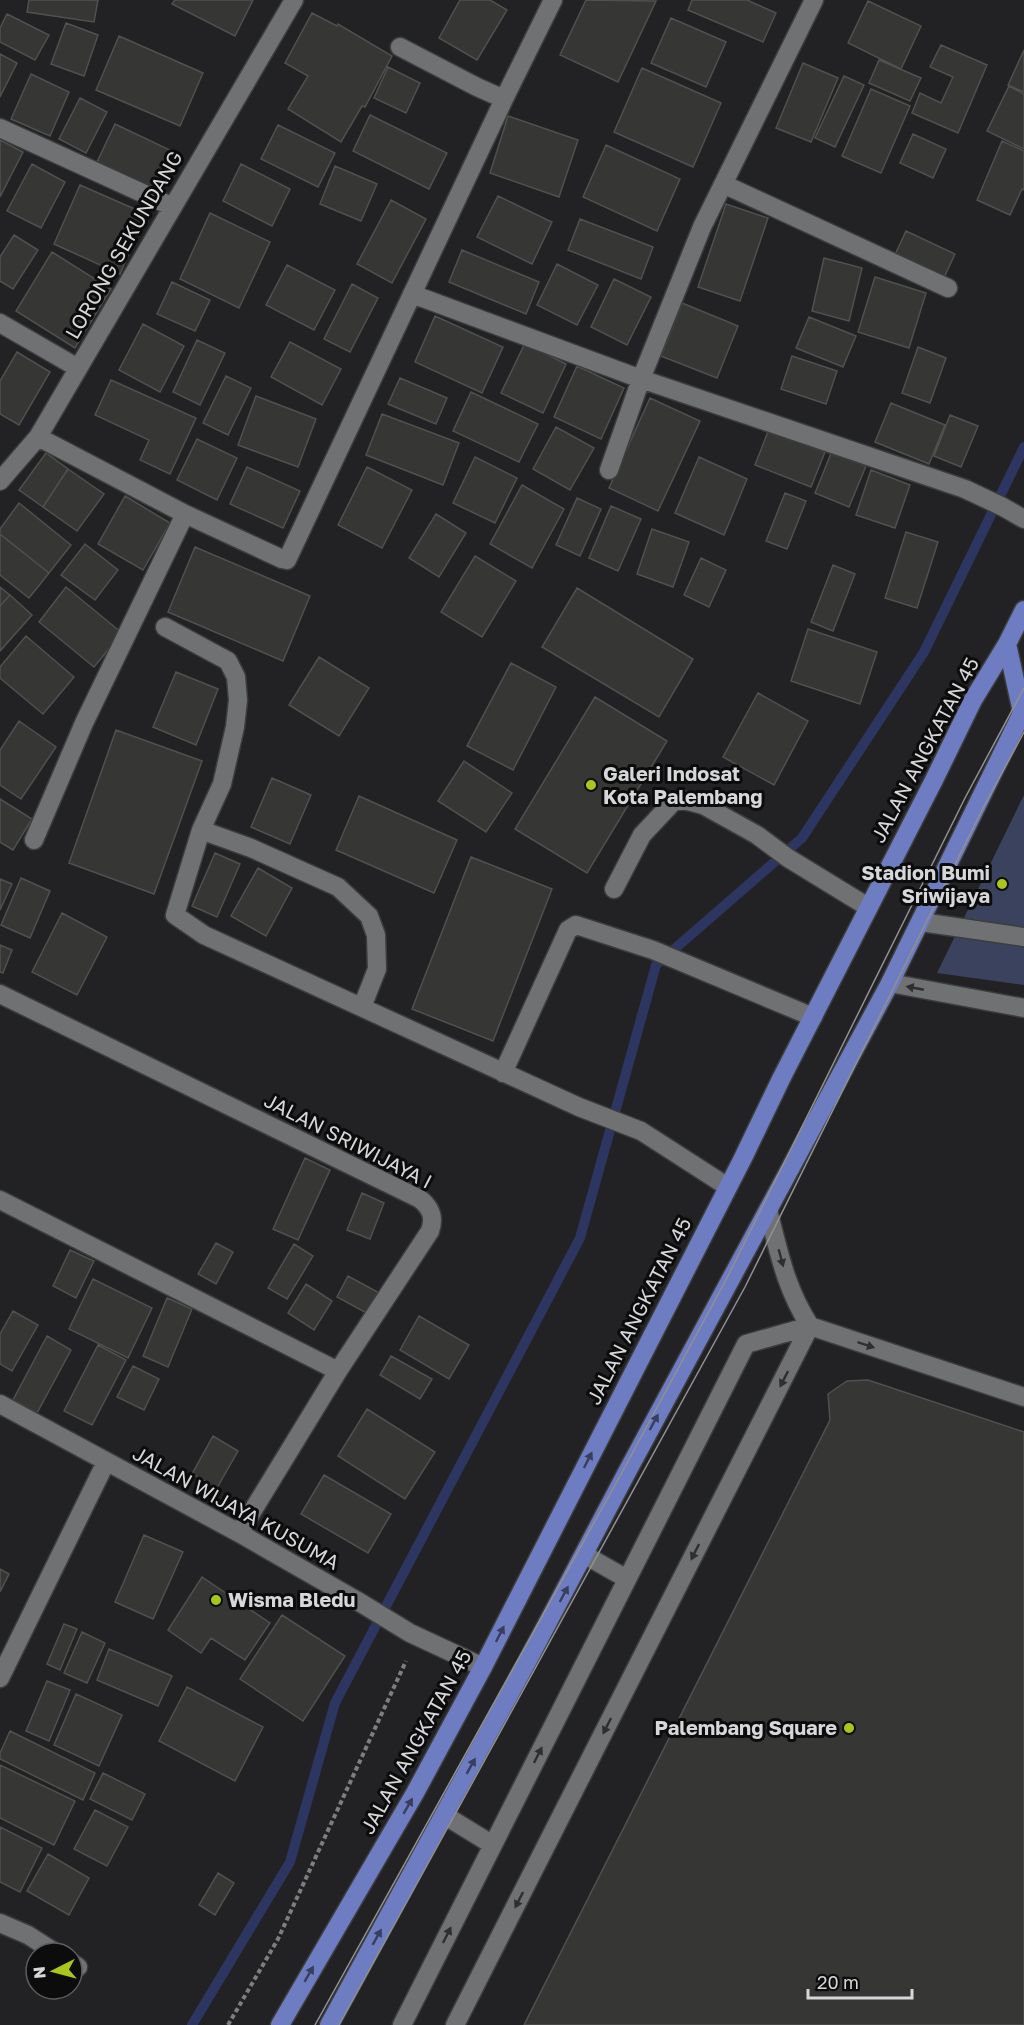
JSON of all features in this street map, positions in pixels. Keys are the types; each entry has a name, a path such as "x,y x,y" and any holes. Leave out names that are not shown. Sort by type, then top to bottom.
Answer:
{"main road":[{"name":"JALAN ANGKATAN 45","path":"280,2025 416,1793 483,1667 973,700 1007,644 1024,610"},
{"path":"329,2025 585,1555 921,922 1023,710 1007,644"}],"street":[{"name":"LORONG SEKUNDANG","path":"0,481 38,437 294,0"},
{"path":"38,437 185,514 287,560 553,0"},
{"path":"609,470 641,379 702,227 814,0"},
{"path":"400,47 504,99"},
{"path":"0,128 173,207"},
{"path":"723,184 948,288"},
{"path":"412,294 641,379 965,489 1024,519"},
{"path":"0,323 78,368"},
{"path":"33,840 84,723 185,514"},
{"path":"165,627 228,661 236,677 238,700 235,727 222,784 201,830 176,915 204,935 503,1073 579,1107 641,1131 728,1187"},
{"path":"614,890 642,835 673,802 684,800 703,805 757,835 788,858 868,907"},
{"path":"201,830 251,848 338,887 369,916 376,934 377,969 362,1007"},
{"path":"921,922 1024,938"},
{"path":"503,1073 570,927 580,926 653,950 813,1017"},
{"path":"890,983 1024,1008"},
{"name":"JALAN SRIWIJAYA I","path":"0,994 426,1204 433,1218 430,1231 338,1371 239,1533"},
{"path":"0,1200 338,1371"},
{"path":"768,1210 788,1286 796,1305 810,1326"},
{"path":"455,2025 810,1326"},
{"path":"402,2025 746,1344 810,1326 1024,1397"},
{"name":"JALAN WIJAYA KUSUMA","path":"0,1404 239,1533 414,1634 483,1667"},
{"path":"0,1678 106,1462"},
{"path":"585,1555 627,1579"},
{"path":"444,1815 493,1845"},
{"path":"0,1923 37,1941"}],"path":[{"path":"228,2025 278,1939 414,1634"}],"shaded area":[{"name":"Stadion Bumi Sriwijaya","path":"1024,795 1024,985 937,973"}],"building":[{"path":"29,0 98,0 94,22 27,12"},
{"path":"175,0 253,0 235,36 172,4"},
{"path":"460,0 490,0 507,10 477,60 439,38"},
{"path":"586,0 656,1 618,82 560,55"},
{"path":"692,0 747,0 776,13 763,42 688,10"},
{"path":"868,1 921,26 901,69 848,43"},
{"path":"312,13 337,26 338,24 392,56 365,107 362,106 341,142 288,109 308,76 285,63"},
{"path":"7,14 49,35 35,60 0,42 0,28"},
{"path":"671,18 726,42 706,87 651,63"},
{"path":"66,23 98,35 84,76 51,64"},
{"path":"119,36 203,73 180,126 96,90"},
{"path":"941,45 987,65 958,133 912,113 920,93 941,103 953,77 930,67"},
{"path":"1024,50 1024,92 1008,85"},
{"path":"0,54 17,63 0,97"},
{"path":"879,60 921,78 910,101 869,83"},
{"path":"803,63 838,78 811,142 776,128"},
{"path":"388,67 420,83 406,113 374,98"},
{"path":"642,68 721,103 693,167 614,132"},
{"path":"31,74 69,92 50,136 11,119"},
{"path":"844,76 864,85 835,147 815,138"},
{"path":"1009,86 1024,94 1024,149 987,131"},
{"path":"871,89 910,106 881,173 842,156"},
{"path":"80,98 107,112 86,153 59,139"},
{"path":"370,115 447,153 429,189 353,151"},
{"path":"508,116 578,140 559,197 490,173"},
{"path":"115,124 174,152 156,190 97,162"},
{"path":"278,125 335,153 318,187 261,159"},
{"path":"913,134 946,149 933,178 900,163"},
{"path":"0,140 23,152 0,197"},
{"path":"1002,141 1024,151 1024,190 1022,189 1010,215 977,200"},
{"path":"606,145 680,179 657,231 583,197"},
{"path":"32,164 65,182 41,228 7,211"},
{"path":"241,164 290,189 272,226 223,201"},
{"path":"335,166 377,184 361,221 320,204"},
{"path":"80,185 146,214 120,274 54,244"},
{"path":"498,196 552,222 532,264 477,237"},
{"path":"391,200 426,219 392,283 357,264"},
{"path":"726,204 768,218 740,301 698,287"},
{"path":"210,213 270,242 239,308 180,279"},
{"path":"580,219 653,247 641,279 568,250"},
{"path":"906,231 955,254 942,282 893,259"},
{"path":"14,235 38,250 13,289 0,281 0,257"},
{"path":"462,250 539,282 526,314 449,282"},
{"path":"52,252 111,289 75,348 16,311"},
{"path":"824,258 862,268 849,321 812,311"},
{"path":"557,264 598,285 577,325 537,305"},
{"path":"287,265 335,290 314,330 266,305"},
{"path":"875,277 926,293 909,348 858,332"},
{"path":"614,279 651,297 627,345 591,327"},
{"path":"172,282 210,300 195,331 157,314"},
{"path":"352,284 378,298 350,352 324,339"},
{"path":"682,303 738,326 717,378 661,356"},
{"path":"435,316 503,347 482,393 415,362"},
{"path":"809,317 856,336 843,367 796,348"},
{"path":"143,324 184,346 160,392 119,370"},
{"path":"197,340 225,353 200,405 173,392"},
{"path":"290,342 341,369 322,405 271,377"},
{"path":"525,343 566,364 543,413 501,393"},
{"path":"918,347 946,358 930,403 902,393"},
{"path":"17,352 50,372 19,425 0,414 0,381"},
{"path":"792,356 837,371 826,404 781,389"},
{"path":"577,366 624,388 601,439 554,417"},
{"path":"226,376 251,388 228,435 203,423"},
{"path":"400,378 447,398 436,424 388,404"},
{"path":"111,380 196,418 170,474 140,460 149,440 95,415"},
{"path":"471,392 538,424 519,462 453,431"},
{"path":"256,396 316,419 298,467 238,445"},
{"path":"650,398 700,421 658,511 609,488"},
{"path":"891,403 945,425 929,464 875,442"},
{"path":"382,414 459,443 443,485 366,455"},
{"path":"950,415 978,426 961,467 934,456"},
{"path":"556,427 594,448 570,490 533,469"},
{"path":"769,429 825,452 811,487 755,465"},
{"path":"197,439 237,458 217,500 177,480"},
{"path":"832,451 866,466 849,507 815,493"},
{"path":"46,453 68,469 43,507 19,490"},
{"path":"475,457 517,478 495,523 453,503"},
{"path":"699,457 747,479 724,535 675,513"},
{"path":"247,467 300,491 283,528 230,504"},
{"path":"367,467 412,490 382,548 338,525"},
{"path":"68,469 104,494 77,531 43,507"},
{"path":"871,470 910,485 895,528 856,515"},
{"path":"522,485 564,509 532,568 490,544"},
{"path":"785,493 806,501 787,549 766,541"},
{"path":"125,496 170,523 143,570 98,544"},
{"path":"577,498 601,509 580,556 556,545"},
{"path":"19,503 71,545 49,573 0,534 0,529"},
{"path":"611,506 641,519 618,571 589,558"},
{"path":"436,514 466,533 439,577 409,558"},
{"path":"652,529 689,542 673,587 637,574"},
{"path":"906,532 938,542 917,608 885,598"},
{"path":"0,534 49,573 29,598 0,575"},
{"path":"85,544 118,570 95,600 61,575"},
{"path":"195,547 310,596 283,661 168,612"},
{"path":"475,556 516,581 482,637 441,612"},
{"path":"701,558 726,570 709,607 684,595"},
{"path":"833,565 855,574 833,631 811,622"},
{"path":"0,587 10,595 0,606"},
{"path":"66,587 122,633 94,667 39,622"},
{"path":"577,588 693,659 659,717 542,647"},
{"path":"10,595 32,615 0,651 0,606"},
{"path":"808,629 877,652 860,704 791,681"},
{"path":"26,636 74,677 43,714 0,678 0,667"},
{"path":"319,657 369,688 339,736 289,705"},
{"path":"511,663 556,687 513,770 467,746"},
{"path":"176,672 218,689 196,745 153,727"},
{"path":"758,693 808,721 774,785 723,757"},
{"name":"Galeri Indosat Kota Palembang","path":"595,697 667,741 587,873 515,829"},
{"path":"19,721 56,747 21,799 0,785 0,750"},
{"path":"116,730 202,761 154,894 69,863"},
{"path":"464,761 512,793 486,832 438,801"},
{"path":"272,778 311,795 290,844 251,827"},
{"path":"359,796 457,840 434,893 336,850"},
{"path":"0,799 32,819 13,850 0,842"},
{"path":"215,853 240,864 217,917 192,906"},
{"path":"471,857 552,889 493,1041 412,1009"},
{"path":"258,868 292,888 266,936 231,916"},
{"path":"21,878 50,891 30,938 1,925"},
{"path":"0,879 12,884 0,910"},
{"path":"62,913 107,937 77,995 32,972"},
{"path":"0,945 12,950 3,973 0,972"},
{"path":"305,1158 330,1170 298,1240 273,1229"},
{"path":"362,1193 384,1203 370,1239 347,1230"},
{"path":"216,1243 233,1252 216,1284 198,1274"},
{"path":"294,1244 313,1256 287,1299 268,1288"},
{"path":"70,1250 94,1261 76,1298 53,1286"},
{"path":"348,1276 383,1295 372,1316 337,1297"},
{"path":"93,1279 152,1308 128,1358 69,1329"},
{"path":"306,1284 332,1301 314,1330 288,1313"},
{"path":"167,1298 192,1309 168,1367 143,1356"},
{"path":"13,1311 38,1325 12,1371 0,1364 0,1334"},
{"path":"419,1316 469,1345 449,1379 400,1350"},
{"path":"47,1336 71,1350 37,1413 13,1400"},
{"path":"98,1345 126,1360 92,1425 64,1411"},
{"path":"391,1356 432,1379 420,1399 380,1375"},
{"path":"133,1366 159,1379 144,1410 117,1397"},
{"name":"Palembang Square","path":"868,1380 1024,1432 1024,2025 524,2025 830,1420 828,1394 847,1381"},
{"path":"367,1409 435,1452 405,1499 338,1456"},
{"path":"213,1436 238,1451 217,1488 192,1474"},
{"path":"324,1475 391,1514 368,1553 301,1514"},
{"path":"144,1535 183,1552 153,1619 115,1602"},
{"path":"0,1569 9,1574 0,1592"},
{"path":"202,1577 270,1623 245,1660 211,1638 201,1653 168,1630"},
{"path":"282,1615 345,1656 303,1721 240,1679"},
{"path":"64,1624 77,1629 60,1670 47,1664"},
{"path":"82,1632 105,1643 87,1683 64,1673"},
{"path":"109,1649 172,1676 158,1706 97,1680"},
{"path":"47,1681 70,1690 49,1741 26,1731"},
{"path":"187,1687 263,1727 235,1781 159,1741"},
{"path":"76,1694 122,1715 99,1766 54,1745"},
{"path":"10,1731 95,1773 83,1800 0,1759 0,1753"},
{"path":"0,1765 75,1801 54,1845 0,1818"},
{"path":"103,1773 145,1794 132,1820 90,1799"},
{"path":"95,1810 128,1827 107,1866 74,1849"},
{"path":"0,1827 42,1848 20,1892 0,1882"},
{"path":"48,1854 89,1878 69,1915 27,1891"},
{"path":"218,1873 234,1883 215,1915 199,1905"}],"waterway":[{"path":"192,2025 290,1862 335,1703 580,1238 656,965 802,838 924,652 1024,447"}],"tram line":[{"path":"315,2025 620,1476 727,1278 965,798 1024,688"},
{"path":"339,2025 745,1287 983,808 1024,732"}],"place":[{"name":"Galeri Indosat Kota Palembang","path":"591,785"},
{"name":"Stadion Bumi Sriwijaya","path":"1002,884"},
{"name":"Wisma Bledu","path":"216,1600"},
{"name":"Palembang Square","path":"849,1728"}]}
